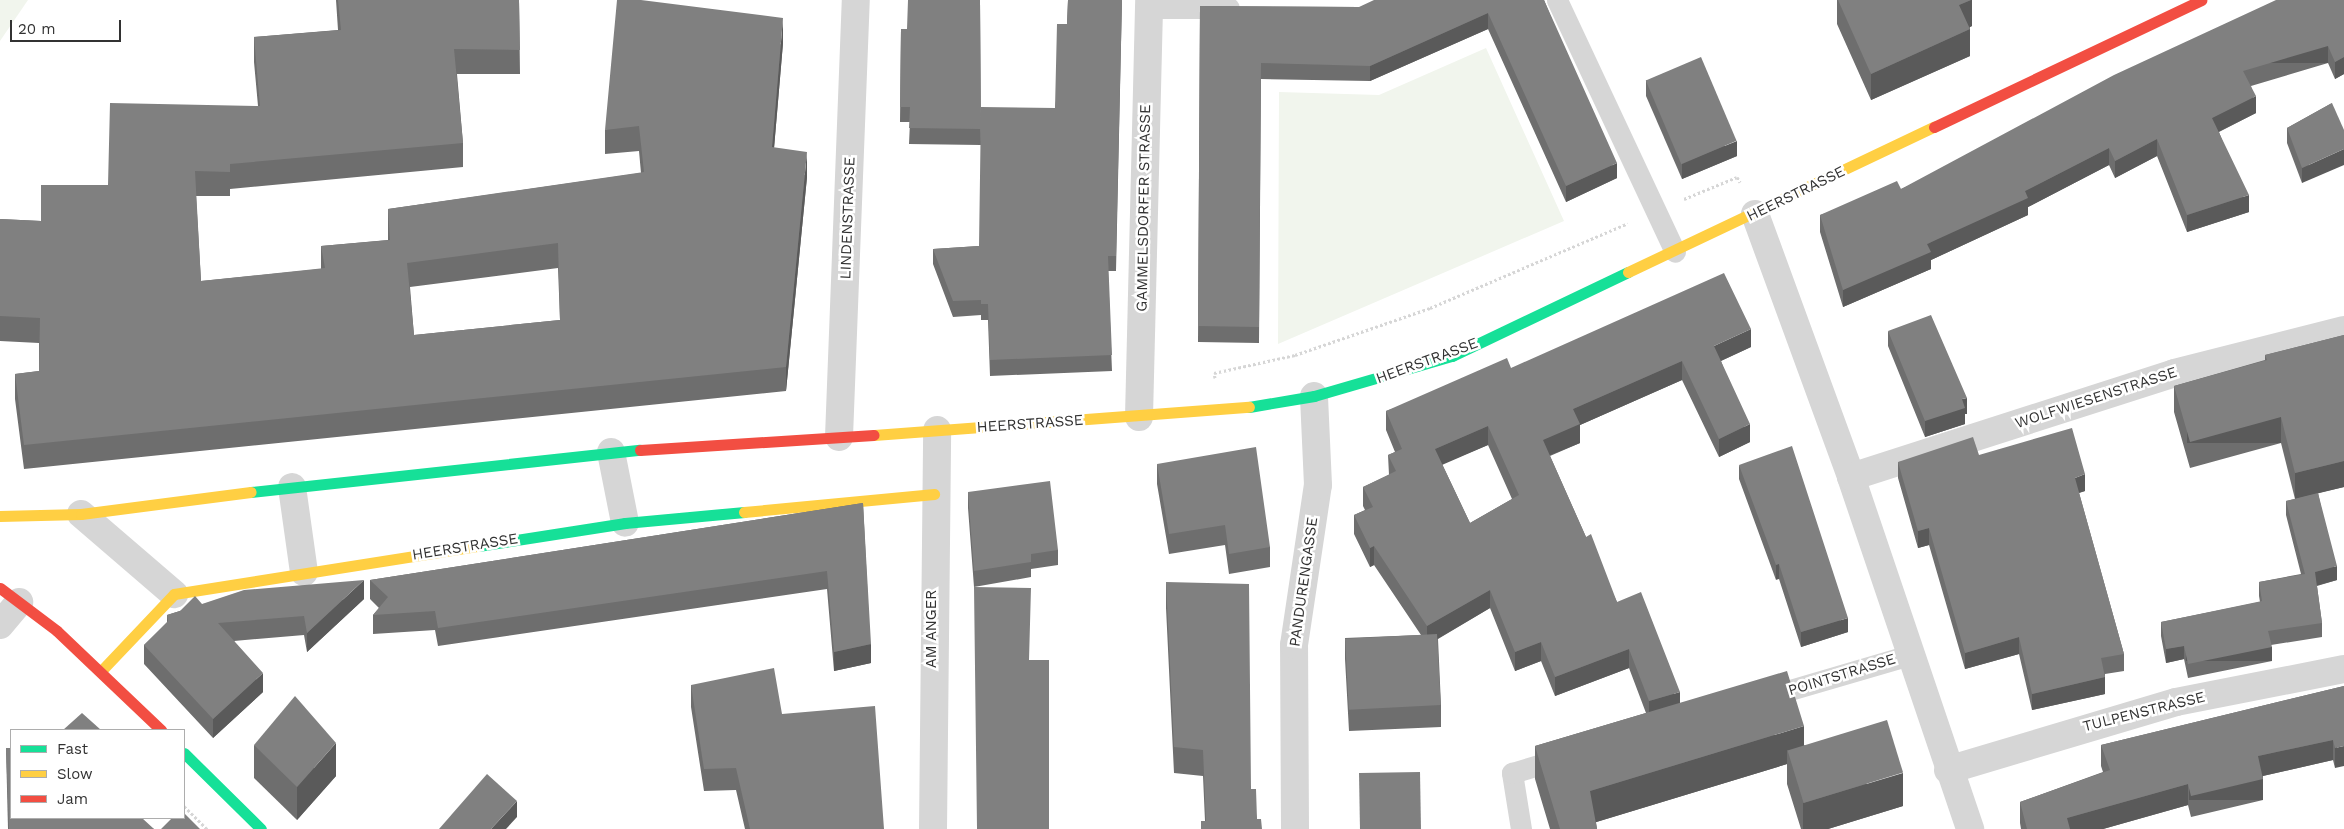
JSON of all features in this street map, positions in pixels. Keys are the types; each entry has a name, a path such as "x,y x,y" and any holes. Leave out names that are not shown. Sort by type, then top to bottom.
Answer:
{"street":[{"name":"LINDENSTRASSE","path":"839,437 856,0"},
{"name":"HEERSTRASSE","path":"0,516 81,514 292,487 611,452 1219,412 1314,396 1452,356 1756,214 2201,0"},
{"name":"GAMMELSDORFER STRASSE","path":"1139,417 1149,4"},
{"name":"POINTSTRASSE","path":"1756,214 1851,478 1948,770 1970,829"},
{"name":"WOLFWIESENSTRASSE","path":"1851,478 2174,373 2344,330"},
{"name":"PANDURENGASSE","path":"1295,829 1294,645 1318,485 1314,396"},
{"name":"AM ANGER","path":"933,829 934,494 937,430"},
{"path":"611,452 625,523"},
{"path":"292,487 304,572"},
{"name":"HEERSTRASSE","path":"174,594 304,572 625,523 934,494"},
{"path":"81,514 174,594 101,671"},
{"path":"0,625 9,595 101,671 160,729"},
{"name":"TULPENSTRASSE","path":"1948,770 2176,702 2344,669"},
{"path":"185,754 260,829"}],"lane":[{"path":"1557,0 1675,252"},
{"path":"1149,4 1254,8"},
{"name":"POINTSTRASSE","path":"1749,702 1910,654"},
{"path":"1521,829 1512,773 1578,753"}],"path":[{"path":"1219,412 1214,374 1288,357 1430,308 1737,177 1756,214"},
{"path":"185,807 207,829"}],"shaded area":[{"path":"0,0 28,0 0,41"},
{"path":"1486,48 1564,221 1278,344 1279,92 1379,95"}],"building":[{"path":"338,0 519,0 520,50 454,49 463,143 230,164 230,172 195,171 201,281 325,268 321,246 390,240 388,209 644,172 639,126 605,130 617,0 641,0 783,18 772,147 807,152 786,367 24,445 15,374 39,371 40,318 0,316 0,219 41,221 41,185 108,185 110,103 260,106 254,37 341,30","holes":["558,243 560,320 414,335 407,263"]},
{"path":"908,0 980,0 981,129 909,128 910,107 900,107 901,29 907,29"},
{"path":"1068,0 1122,0 1116,256 1108,256 1112,355 990,360 988,304 981,304 981,300 953,301 933,249 979,246 981,107 1055,108 1057,24 1067,24"},
{"path":"1374,0 1544,0 1617,163 1566,186 1488,13 1370,66 1261,63 1259,327 1198,326 1200,6 1359,7"},
{"path":"1838,0 1971,0 1959,5 1970,29 1871,74"},
{"path":"2276,0 2344,0 2344,57 2335,62 2328,46 2243,71 2256,96 2212,118 2249,195 2187,215 2157,139 2115,161 2109,148 2025,191 2028,198 1927,244 1931,252 1843,290 1820,215 1897,181 1901,189 2114,75"},
{"path":"1701,57 1737,141 1681,164 1646,80"},
{"path":"2332,103 2344,130 2344,149 2302,168 2287,128"},
{"path":"1724,273 1751,329 1714,346 1750,424 1719,439 1682,361 1573,409 1580,424 1543,440 1586,537 1591,534 1617,602 1641,592 1680,692 1649,701 1629,649 1555,677 1541,642 1515,652 1490,590 1427,626 1374,546 1370,548 1354,515 1373,507 1363,487 1396,471 1388,455 1402,449 1386,411 1507,358 1511,368","holes":["1488,426 1519,495 1470,523 1435,449"]},
{"path":"1931,315 1967,398 1962,399 1965,408 1925,421 1888,331"},
{"path":"2344,335 2344,461 2295,473 2281,417 2190,442 2174,386 2267,360 2265,355"},
{"path":"2072,428 2085,474 2075,478 2124,654 2101,658 2105,677 2032,694 2019,637 1965,653 1929,528 1918,531 1898,462 1973,437 1979,455"},
{"path":"1792,446 1848,618 1801,632 1779,564 1776,565 1739,465"},
{"path":"1256,447 1270,547 1229,554 1225,525 1169,534 1157,464"},
{"path":"1050,481 1058,550 1031,554 1031,562 974,571 968,492"},
{"path":"2318,493 2337,566 2315,572 2322,623 2268,631 2272,647 2188,664 2184,646 2166,649 2161,622 2262,601 2259,582 2305,574 2286,501"},
{"path":"863,503 871,644 834,652 827,571 438,628 435,611 373,615 388,597 370,580"},
{"path":"364,580 307,633 304,616 218,623 263,673 213,719 144,645 168,621 167,615 180,611 195,596 202,604 244,590"},
{"path":"1166,582 1249,584 1251,789 1256,789 1257,819 1261,819 1262,829 1201,829 1201,821 1206,821 1203,750 1174,747"},
{"path":"974,587 1031,588 1029,660 1049,660 1049,829 977,829"},
{"path":"1437,634 1441,705 1349,710 1345,639"},
{"path":"774,668 782,714 875,706 884,829 750,829 736,768 704,769 691,685"},
{"path":"1787,671 1804,726 1590,791 1597,829 1560,829 1535,746"},
{"path":"2344,686 2344,746 2335,748 2333,740 2258,756 2263,779 2191,796 2188,784 2067,818 2070,829 2027,829 2020,802 2110,770 2101,745"},
{"path":"295,696 336,743 297,787 254,745"},
{"path":"82,713 100,729 64,729"},
{"path":"1887,720 1903,773 1804,803 1788,750"},
{"path":"6,748 10,748 10,819 143,819 154,829 9,829"},
{"path":"1420,772 1421,829 1360,829 1359,773"},
{"path":"487,774 517,801 491,829 439,829"},
{"path":"185,814 200,829 161,829 171,819 185,819"}],"traffic: fast":[{"path":"1249,407 1314,396 1452,356 1628,272"},
{"path":"251,492 640,450"},
{"path":"478,546 625,523 744,512"},
{"path":"185,754 261,829"}],"traffic: slow":[{"path":"1628,272 1934,127"},
{"path":"874,435 1249,407"},
{"path":"0,516 81,514 251,492"},
{"path":"744,512 934,494"},
{"path":"101,671 174,594 478,546"}],"traffic: jam":[{"path":"1934,127 2201,0"},
{"path":"640,450 874,435"},
{"path":"0,588 57,631 160,729"}]}
